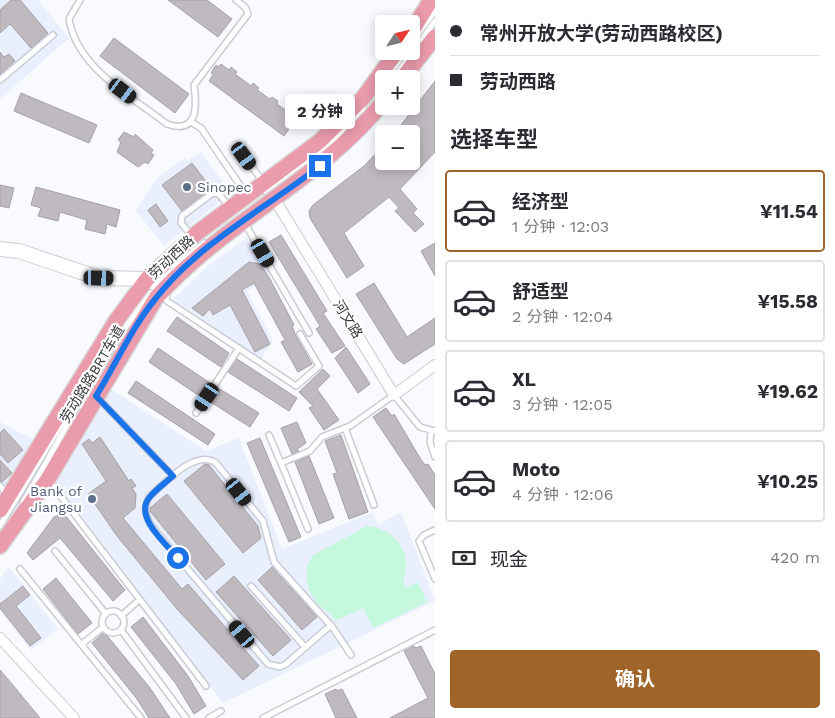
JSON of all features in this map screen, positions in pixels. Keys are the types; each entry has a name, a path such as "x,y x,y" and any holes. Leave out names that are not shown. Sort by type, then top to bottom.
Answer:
{"main road":[{"path":"420,18 431,0"},
{"path":"409,70 435,37"},
{"name":"劳动西路","path":"0,546 48,479 148,309 156,284 192,237 294,162 345,118 364,98 391,60"},
{"name":"劳动西路","path":"0,510 5,491 116,321 156,284 275,200 334,154 375,103"}],"street":[{"name":"河文路","path":"275,200 394,395"},
{"path":"0,249 19,251 99,278 156,284"},
{"path":"394,395 435,365"},
{"path":"0,638 74,718"}],"lane":[{"path":"80,0 69,19 71,29 94,69 167,124 176,127 191,122 196,110 194,85 248,14 245,7 236,0"},
{"path":"420,32 435,11"},
{"path":"400,70 435,21"},
{"path":"0,80 53,35"},
{"name":"劳动路路BRT车道","path":"0,526 117,332 156,284 198,240 331,142 375,101"},
{"path":"0,533 19,508 137,311 156,284 228,224 312,166 366,116 375,104"},
{"path":"191,122 201,128 247,195"},
{"path":"244,156 263,183"},
{"path":"192,237 180,223 182,216 213,193 219,194 229,208"},
{"path":"244,222 309,332"},
{"path":"156,284 167,301 296,386 319,366 300,334"},
{"path":"196,413 239,348"},
{"path":"281,463 310,451 322,436 345,428 394,395 420,428 433,431 430,442 435,457"},
{"path":"96,396 173,476"},
{"path":"345,428 374,505"},
{"path":"269,435 308,529"},
{"path":"331,625 280,667 268,664 153,528 145,513 145,504 149,497 184,466 203,459 210,459 216,463 263,521 274,562 331,625 351,655"},
{"path":"48,479 206,686"},
{"path":"435,530 424,535 419,541 435,579"},
{"path":"55,550 106,614"},
{"path":"20,569 141,718"},
{"path":"251,586 305,647"},
{"path":"121,616 139,600"},
{"path":"113,612 121,616 124,624 121,630 111,633 104,627 103,620 106,614 113,612"},
{"path":"82,644 104,627"},
{"path":"121,630 186,718"},
{"path":"264,718 435,630"},
{"path":"209,718 221,711"}],"shaded area":[{"path":"0,0 38,0 69,38 0,99"},
{"path":"201,152 231,193 164,246 136,211 156,179 185,158 188,161"},
{"path":"248,237 271,276 247,291 273,341 261,359 173,299 209,265"},
{"path":"111,389 206,451 239,438 282,549 373,512 378,525 401,512 435,601 223,703 54,481"},
{"path":"0,422 36,441 0,494"},
{"path":"9,567 58,629 31,650 0,611 0,579"}],"green space":[{"path":"367,526 383,530 396,539 406,559 404,580 406,587 418,582 427,602 373,628 363,608 335,621 314,599 307,580 307,567 313,555"}],"building":[{"path":"11,0 20,0 48,33 31,48 10,24 0,33 0,10"},
{"path":"168,0 207,0 232,19 218,37"},
{"path":"114,38 189,94 175,113 100,56"},
{"path":"0,52 4,57 9,54 15,61 0,74"},
{"path":"221,64 229,70 231,67 237,72 235,74 251,86 253,83 259,88 257,90 270,99 272,97 278,101 277,104 297,118 284,136 209,81 216,65 219,67"},
{"path":"435,81 435,152 420,168 420,125 401,125 409,115 420,115 420,100"},
{"path":"21,93 97,125 89,143 14,111"},
{"path":"124,132 134,137 135,134 153,150 151,153 154,155 148,164 145,162 138,167 117,152 121,142 118,140"},
{"path":"375,154 375,170 418,170 400,189 417,209 413,213 424,224 415,232 395,211 399,208 389,197 344,233 364,266 347,278 310,218 309,211 313,205 364,166"},
{"name":"Sinopec","path":"192,163 211,188 182,211 162,185"},
{"path":"0,185 14,188 9,208 0,206"},
{"path":"36,187 120,210 116,227 107,224 105,234 85,229 87,220 60,212 58,221 38,216 41,208 31,205"},
{"path":"156,204 168,221 160,227 148,210"},
{"path":"281,235 327,311 323,313 345,346 332,353 316,329 320,326 269,242"},
{"path":"435,243 435,276 421,251"},
{"path":"249,262 260,264 270,279 294,325 292,326 296,336 312,364 298,372 281,342 285,340 254,283 242,290 270,344 255,352 230,305 213,315 210,309 203,316 192,308"},
{"path":"374,283 407,337 435,318 435,344 404,364 397,359 356,294"},
{"path":"177,317 229,353 221,367 167,331"},
{"path":"346,347 370,384 358,393 335,358"},
{"path":"158,348 210,383 201,397 149,362"},
{"path":"237,359 297,398 289,411 228,372"},
{"path":"323,369 330,376 317,389 339,420 324,430 309,408 313,406 299,392"},
{"path":"136,381 215,434 208,445 128,393"},
{"path":"218,388 259,413 250,427 209,401"},
{"path":"386,408 392,416 394,414 420,458 425,465 428,464 435,475 435,509 373,417"},
{"path":"297,422 306,443 296,450 299,451 292,454 281,428"},
{"path":"4,429 23,450 8,463 0,454 0,433"},
{"path":"341,435 368,512 349,519 333,474 337,473 325,441"},
{"path":"100,437 129,481 131,479 136,486 132,488 136,494 135,508 123,518 182,589 188,584 259,666 243,680 177,609 117,536 88,494 106,481 82,444 89,439 92,443"},
{"path":"260,438 301,537 289,542 247,443"},
{"path":"309,456 334,518 319,524 295,462"},
{"path":"0,460 12,473 2,482 0,482"},
{"path":"205,464 209,465 258,526 261,538 243,553 184,481"},
{"path":"167,494 225,564 206,580 150,511 150,508"},
{"path":"65,515 125,590 113,601 60,538 33,560 27,553 54,517"},
{"path":"272,567 317,617 302,630 258,580"},
{"path":"234,576 291,640 273,656 216,592"},
{"path":"56,578 92,623 78,634 43,589"},
{"path":"23,586 30,595 16,606 41,638 30,646 0,608 0,604"},
{"path":"143,617 188,676 206,706 194,714 176,684 131,627"},
{"path":"104,632 150,688 170,718 149,718 137,699 92,643"},
{"path":"414,646 416,648 421,646 435,674 435,718 390,718 428,698 404,651"},
{"path":"0,670 12,684 40,718 0,718"},
{"path":"336,689 337,691 342,689 357,718 336,718 325,694"}],"place":[{"name":"Sinopec","path":"187,187"},
{"name":"Bank of Jiangsu","path":"92,499"}],"route":[{"path":"178,558 153,528 145,513 145,504 149,497 173,476 96,396 148,309 171,281 217,240 320,166"}]}
